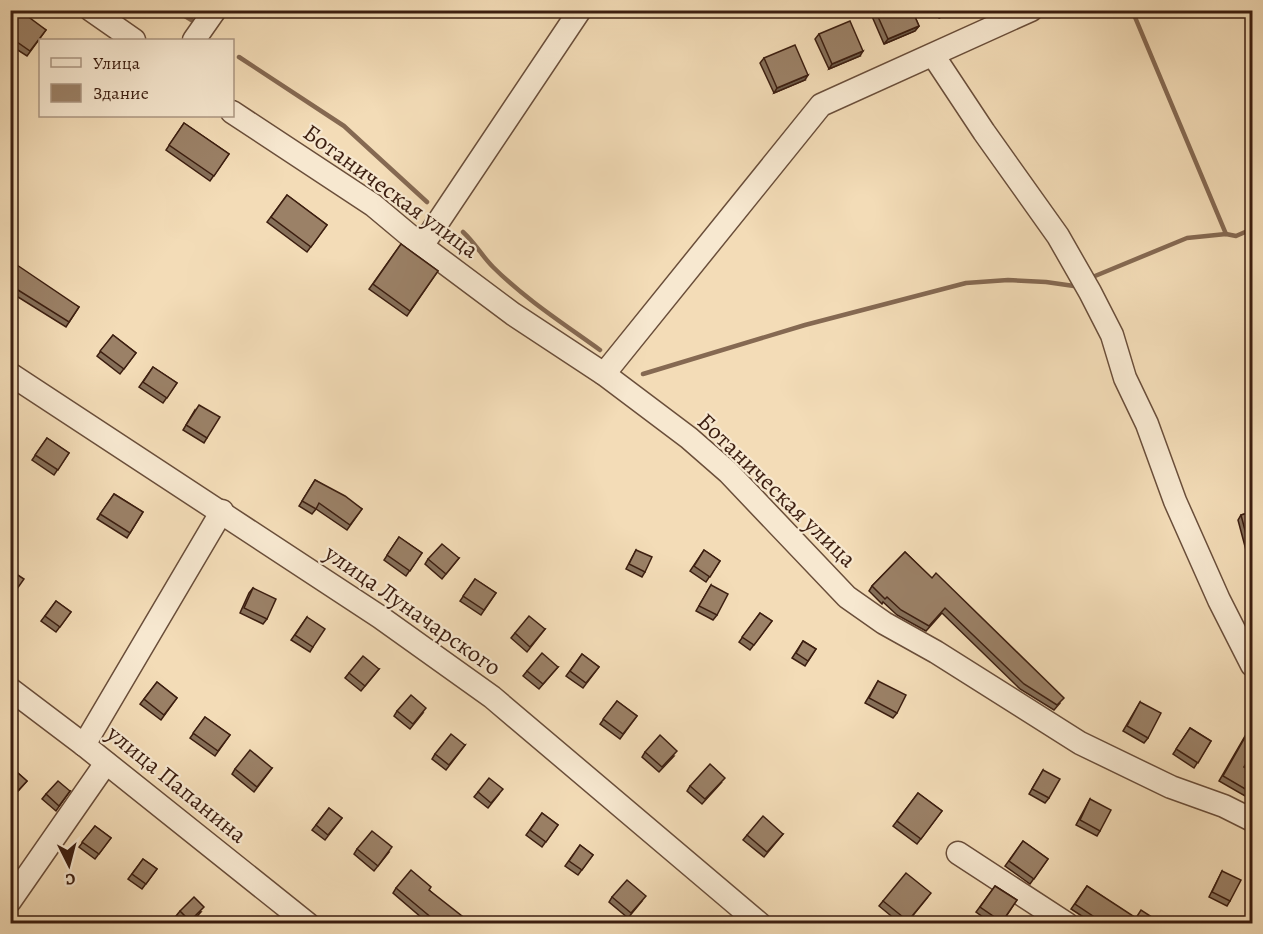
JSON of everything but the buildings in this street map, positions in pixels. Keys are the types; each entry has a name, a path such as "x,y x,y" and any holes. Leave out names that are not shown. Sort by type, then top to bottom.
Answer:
{"street":[{"path":"91,10 133,39"},
{"path":"195,39 215,10"},
{"path":"422,246 580,10"},
{"path":"604,374 821,105 1031,10"},
{"path":"933,55 1058,236 1090,292 1112,335 1125,378 1147,424 1175,501 1252,665"},
{"name":"Ботаническая улица","path":"234,113 373,205 422,246 513,314 604,374 689,438 728,472 848,597 884,623 946,658 1080,743 1171,788 1224,806 1252,820"},
{"name":"улица Луначарского","path":"10,374 222,511 380,617 492,697 760,924"},
{"path":"84,745 222,511"},
{"name":"улица Папанина","path":"10,689 106,762 308,924"},
{"path":"10,901 106,762"},
{"path":"958,853 1067,924"}],"waterway":[{"path":"175,10 198,24"},
{"path":"1132,10 1226,234"},
{"path":"239,57 344,126 427,202"},
{"path":"1095,276 1187,238 1226,234 1236,236 1252,229"},
{"path":"463,232 493,267 518,290 600,350"},
{"path":"643,374 805,325 966,283 1008,280 1074,286"}]}
